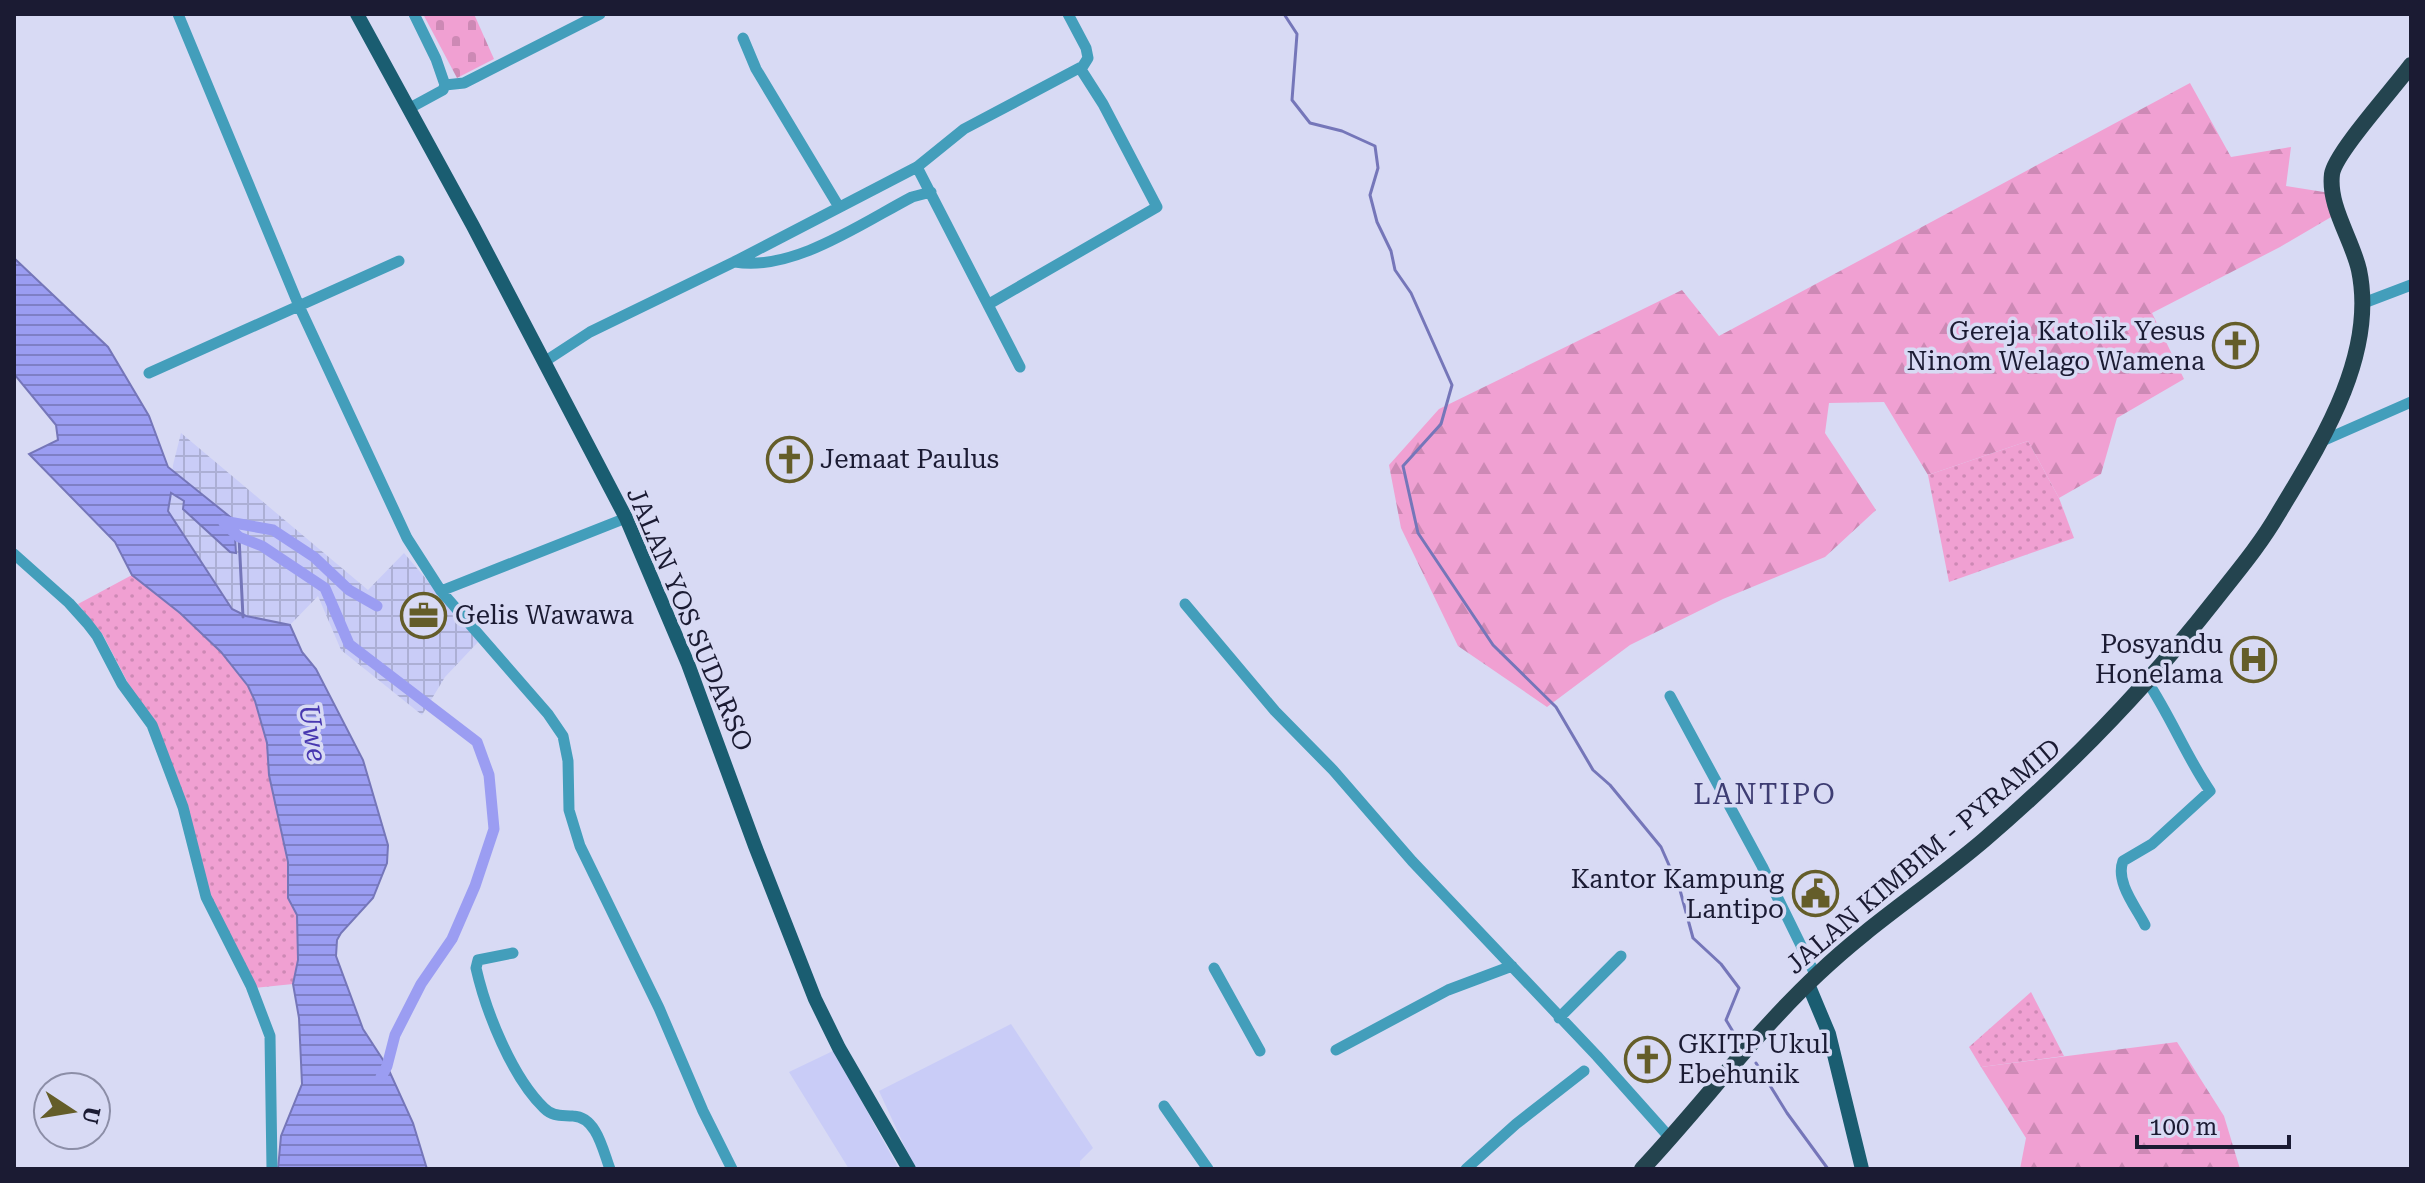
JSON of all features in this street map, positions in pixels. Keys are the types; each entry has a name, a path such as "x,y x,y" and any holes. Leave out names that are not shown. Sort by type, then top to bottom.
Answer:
{"highway":[{"name":"JALAN KIMBIM - PYRAMID","path":"1642,1169 1767,1026 1812,980 1986,839 2083,752 2188,635 2256,549 2319,442 2333,414 2356,350 2361,304 2358,268 2337,204 2332,175 2340,155 2411,65"}],"main road":[{"name":"JALAN YOS SUDARSO","path":"357,14 626,518 688,664 815,999 839,1048 909,1169"},
{"path":"1812,980 1829,1034 1862,1169"}],"street":[{"path":"178,14 299,306 407,538 441,591 548,714 563,736 568,761 569,810 580,846 659,1008 703,1111 732,1169"},
{"path":"408,109 443,90 445,85 414,14"},
{"path":"445,85 464,83 600,14"},
{"path":"544,362 590,332 917,167 964,129 1080,68 1088,58 1086,48 1068,14"},
{"path":"743,38 756,69 839,207"},
{"path":"989,304 1157,207 1124,142 1080,68"},
{"path":"917,167 1020,367"},
{"path":"734,262 761,263 794,257 912,197 931,192"},
{"path":"149,373 399,261"},
{"path":"2361,304 2411,285"},
{"path":"2319,442 2411,402"},
{"path":"441,591 626,518"},
{"path":"14,554 87,623 122,684 152,725 183,807 206,897 251,986 270,1036 272,1169"},
{"path":"1185,604 1275,711 1333,770 1412,861 1671,1139"},
{"path":"2145,925 2123,882 2120,869 2123,861 2152,844 2210,791 2191,764 2166,709 2147,681"},
{"path":"1670,696 1762,866 1812,980"},
{"path":"513,953 478,960 476,968 491,1020 516,1071 541,1105 551,1114 576,1115 589,1122 610,1169"},
{"path":"1559,1018 1621,956"},
{"path":"1336,1050 1448,990 1512,966"},
{"path":"1214,968 1260,1051"},
{"path":"1471,1168 1516,1124 1584,1071"},
{"path":"1164,1106 1208,1169"}],"shaded area":[{"path":"181,433 368,590 404,553 479,641 445,677 422,715 341,650 318,596 290,625 246,616 232,609 168,511 173,465"},
{"path":"1011,1024 1093,1148 1080,1161 1080,1169 915,1169 879,1091"},
{"path":"835,1050 899,1169 849,1169 789,1072"}],"green space":[{"path":"423,14 474,14 494,59 457,78"},
{"path":"2190,83 2231,157 2291,147 2286,186 2330,193 2338,213 2280,247 2152,313 2184,379 2117,418 2101,474 2059,498 2028,441 1928,475 1884,402 1829,403 1825,433 1876,510 1825,557 1723,599 1630,645 1547,707 1458,646 1401,528 1389,465 1439,409 1682,290 1719,336"},
{"path":"2028,441 2059,498 2074,538 1949,582 1928,475"},
{"path":"132,575 180,613 221,652 248,686 255,701 267,743 269,775 288,862 288,898 297,915 298,960 293,984 254,988 214,913 153,731 103,635 78,604"},
{"path":"2031,992 2064,1056 1981,1067 1969,1047"},
{"path":"2177,1042 2224,1116 2240,1169 2020,1169 2026,1138 1981,1067"}],"water":[{"name":"Uwe","path":"14,258 108,347 149,416 168,467 234,520 236,553 230,552 183,509 184,501 171,493 168,511 232,609 246,616 290,625 363,760 388,845 387,863 373,898 337,940 336,956 363,1029 387,1066 413,1123 427,1169 278,1169 281,1136 302,1084 299,1018 293,984 298,960 297,915 288,898 288,862 269,775 267,743 255,701 248,686 221,652 180,613 132,575 115,542 29,454 58,440 56,425 14,374"}],"waterway":[{"path":"1284,14 1297,34 1292,100 1310,123 1342,131 1375,146 1378,168 1370,195 1377,222 1391,251 1395,270 1411,293 1452,385 1441,424 1403,466 1418,533 1493,645 1556,707 1593,770 1610,785 1661,847 1680,890 1693,938 1721,964 1739,988 1726,1020 1738,1040"},
{"path":"223,521 273,530 314,557 349,590 377,606"},
{"path":"224,523 239,537 262,546 325,588 349,644 477,742 489,775 494,829 475,886 452,939 421,984 395,1035 381,1077"},
{"path":"239,537 243,617"},
{"path":"1756,1063 1787,1113 1828,1169"}],"place":[{"name":"Gereja Katolik Yesus Ninom Welago Wamena","path":"2236,346"},
{"name":"Jemaat Paulus","path":"789,459"},
{"name":"Gelis Wawawa","path":"424,615"},
{"name":"Posyandu Honelama","path":"2254,659"},
{"name":"Kantor Kampung Lantipo","path":"1815,894"},
{"name":"GKITP Ukul Ebehunik","path":"1647,1059"}],"district":[{"name":"LANTIPO","path":"1765,794"}]}
